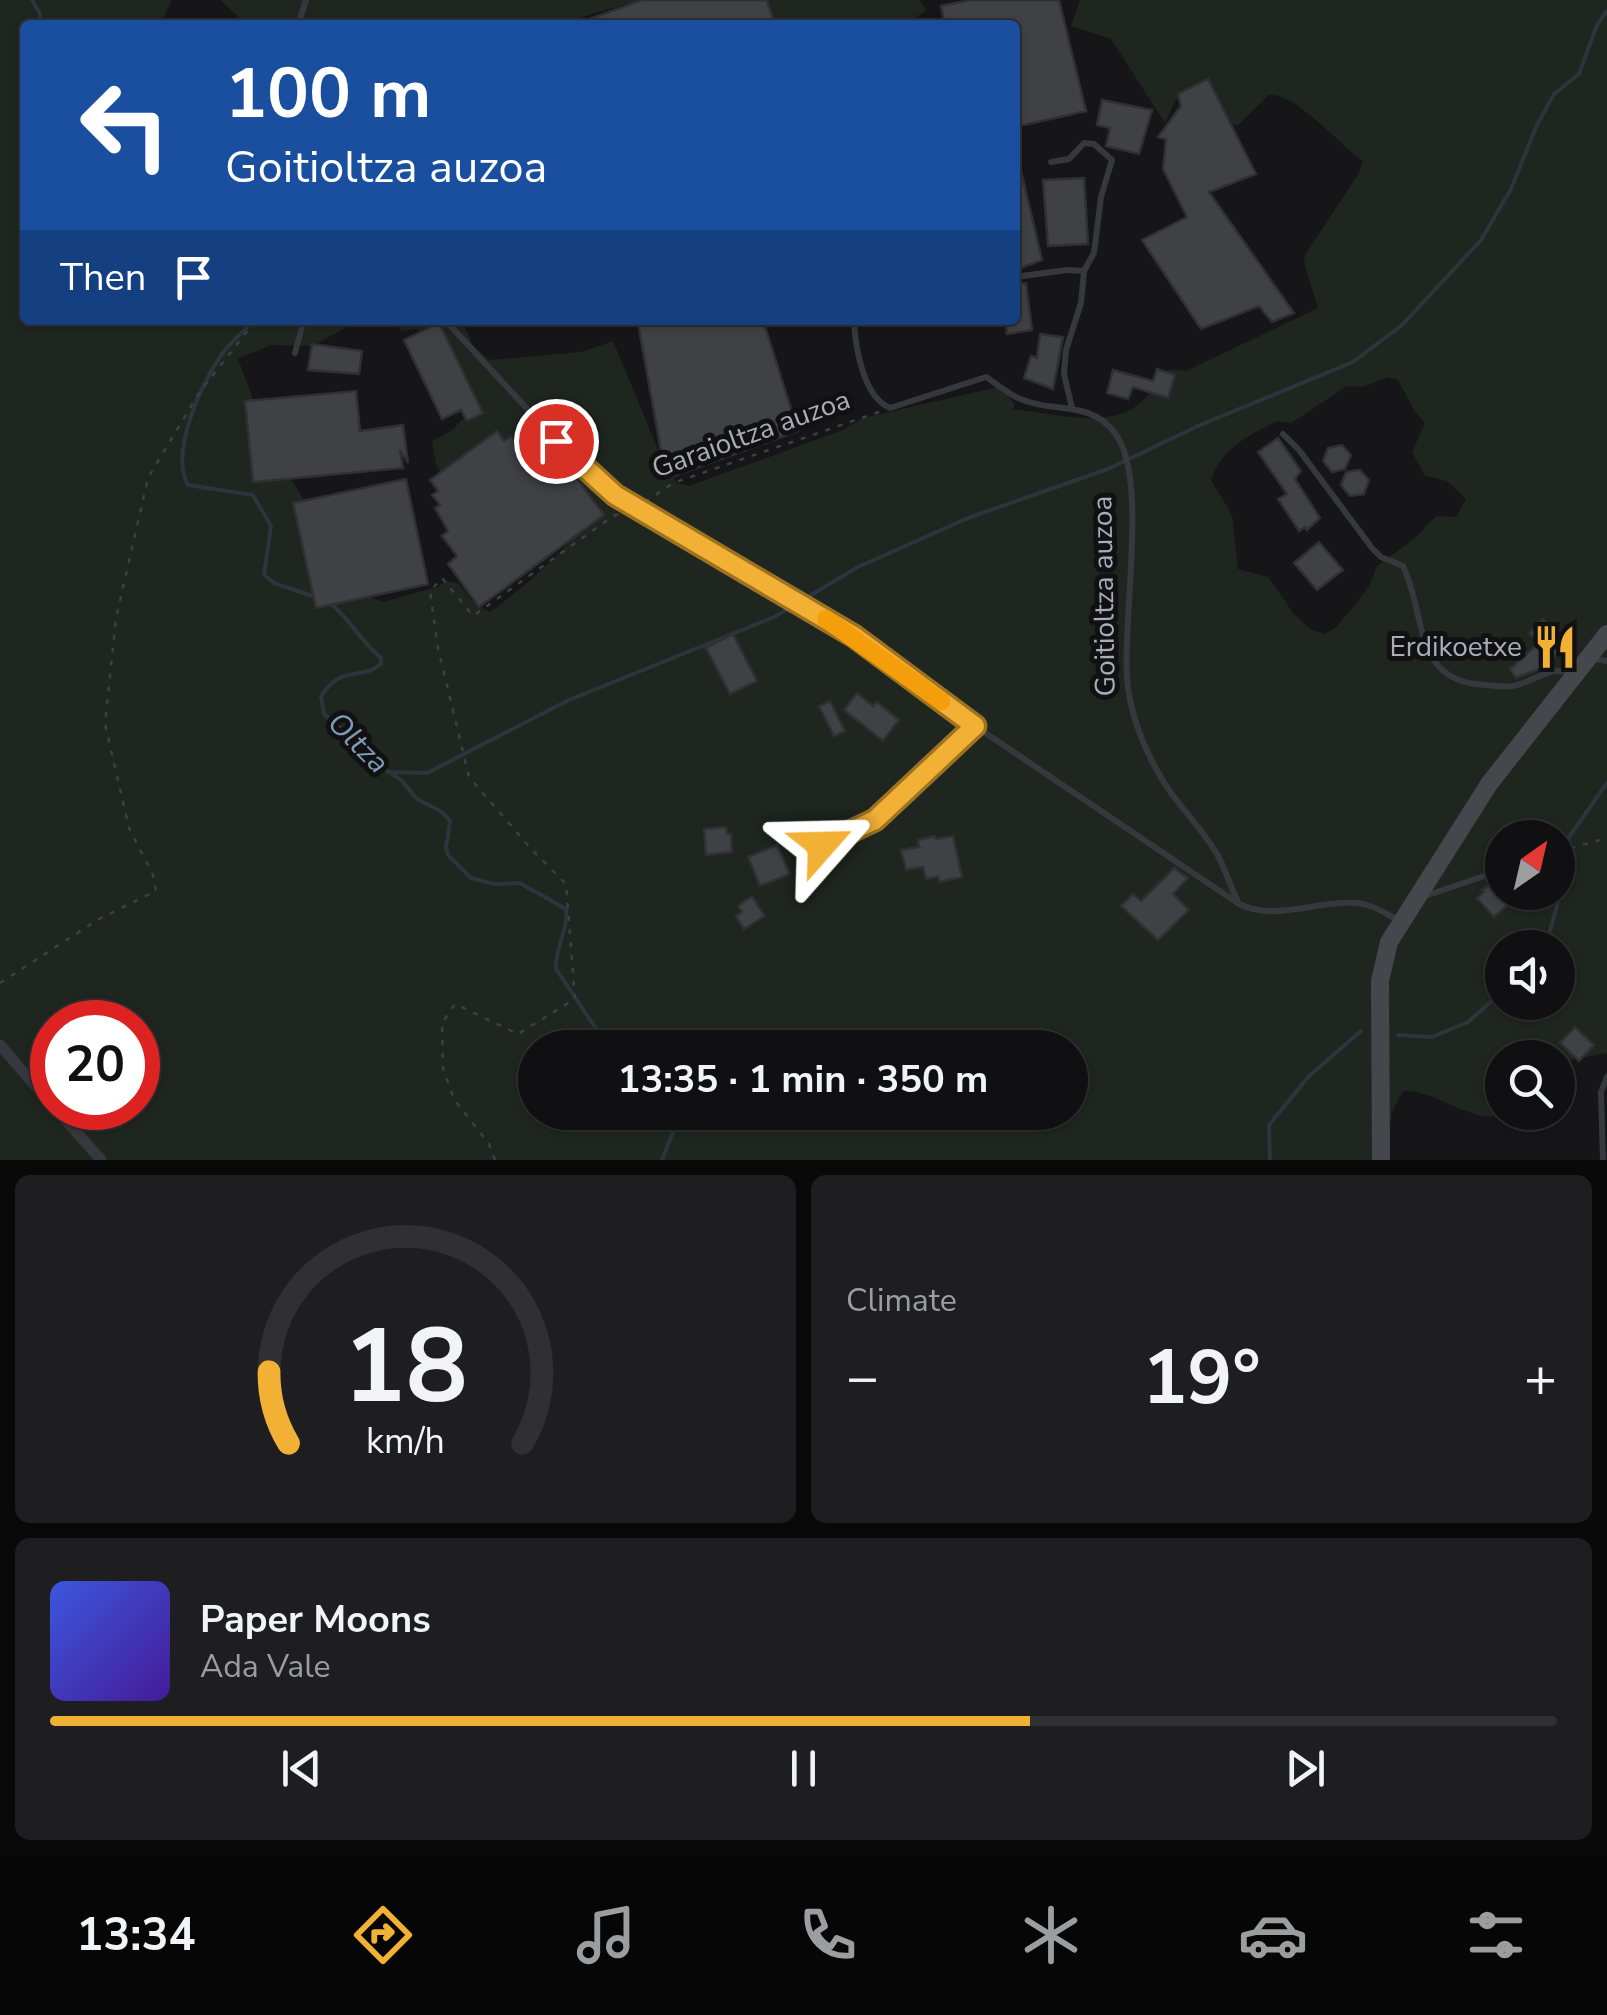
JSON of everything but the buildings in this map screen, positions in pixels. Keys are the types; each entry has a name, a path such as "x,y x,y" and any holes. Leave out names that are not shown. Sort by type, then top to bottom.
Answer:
{"street":[{"path":"1381,1160 1380,981 1385,952 1416,896 1489,784 1576,675 1598,660 1607,634"},
{"path":"0,1045 30,1079"},
{"path":"75,1130 101,1160"}],"lane":[{"path":"1051,162 1069,159 1084,144 1094,144 1112,160 1101,197 1094,253 1084,272 1081,303 1066,350 1064,374 1072,408"},
{"path":"1020,277 1067,270 1084,272"},
{"path":"295,354 303,325"},
{"path":"450,325 581,467 636,508 854,636 975,726 1239,904 1264,912 1354,902 1374,906 1400,922"},
{"path":"855,325 864,374 881,404 890,408"},
{"name":"Goitioltza auzoa","path":"890,408 986,377 1018,398 1100,416 1117,436 1133,499 1128,686 1138,732 1168,788 1217,854 1239,904"},
{"path":"1282,434 1299,450 1372,548 1393,564 1403,566 1414,588 1426,650 1445,673 1473,685 1515,686 1549,670 1576,675"},
{"path":"822,845 875,820 975,726"},
{"path":"1416,896 1426,897 1485,876"},
{"path":"1603,1160 1601,1092 1607,1077"}],"path":[{"path":"0,983 99,920 156,890 154,875 129,828 105,724 116,618 148,478 198,393 252,325"},
{"name":"Garaioltza auzoa","path":"494,1160 489,1144 454,1099 443,1068 442,1023 455,1004 518,1034 575,999 566,884 469,777 438,648 430,591 442,578 473,616 612,516 636,508 673,483 890,408"},
{"path":"1575,847 1607,838"}],"shaded area":[{"path":"0,0 172,0 162,20 20,20 20,325 351,325 312,346 271,345 238,359 253,399 266,416 273,450 304,500 314,531 344,587 383,602 447,581 458,583 474,603 490,612 567,544 581,528 594,500 557,458 525,440 499,442 444,476 436,465 432,441 451,431 471,411 430,337 416,329 400,331 398,325 464,325 473,346 490,360 581,352 613,341 667,471 677,483 689,486 843,430 863,418 1002,386 1015,405 1013,409 1089,418 1119,414 1142,401 1170,369 1186,371 1318,308 1305,255 1363,161 1304,111 1280,97 1269,95 1238,125 1182,94 1165,123 1111,39 1071,26 1080,0 1607,0 1607,1053 1575,1059 1575,1040 1485,1040 1485,1116 1430,1096 1403,1091 1392,1112 1385,1160 0,1160","holes":["1388,377 1398,380 1425,423 1412,452 1425,476 1447,481 1466,499 1456,517 1436,516 1414,539 1377,566 1358,601 1335,628 1324,634 1310,629 1294,614 1268,577 1238,569 1232,515 1211,480 1229,451 1277,421 1291,423 1347,386 1363,387"]},
{"path":"220,0 639,0 573,20 242,20"},
{"path":"768,0 919,0 927,10 912,20 771,20"}],"waterway":[{"name":"Oltza","path":"32,0 40,20"},
{"path":"388,772 427,773 569,700 774,617 858,567 968,518 1108,469 1198,426 1353,362 1402,325 1481,240 1511,189 1554,94 1579,74 1597,25 1607,11"},
{"name":"Oltza","path":"250,325 226,349 206,382 185,437 183,471 188,485 253,495 271,526 264,575 274,583 318,598"},
{"name":"Oltza","path":"331,604 381,658 381,664 367,672 337,679 329,686 321,696 324,714 371,760 401,780 417,799 442,812 450,821 448,855 471,878 495,884 520,883 566,909 556,969 597,1030"},
{"path":"1550,930 1564,881 1569,837 1607,783"},
{"path":"1398,1035 1432,1037 1468,1022 1485,1007"},
{"path":"1270,1160 1269,1125 1309,1076 1361,1031"},
{"name":"Oltza","path":"662,1160 674,1130"}],"slow traffic":[{"path":"826,619 941,701"}],"place":[{"name":"Erdikoetxe","path":"1555,647"}],"route":[{"path":"556,441 615,495 854,636 975,726 875,820 822,845"}]}
